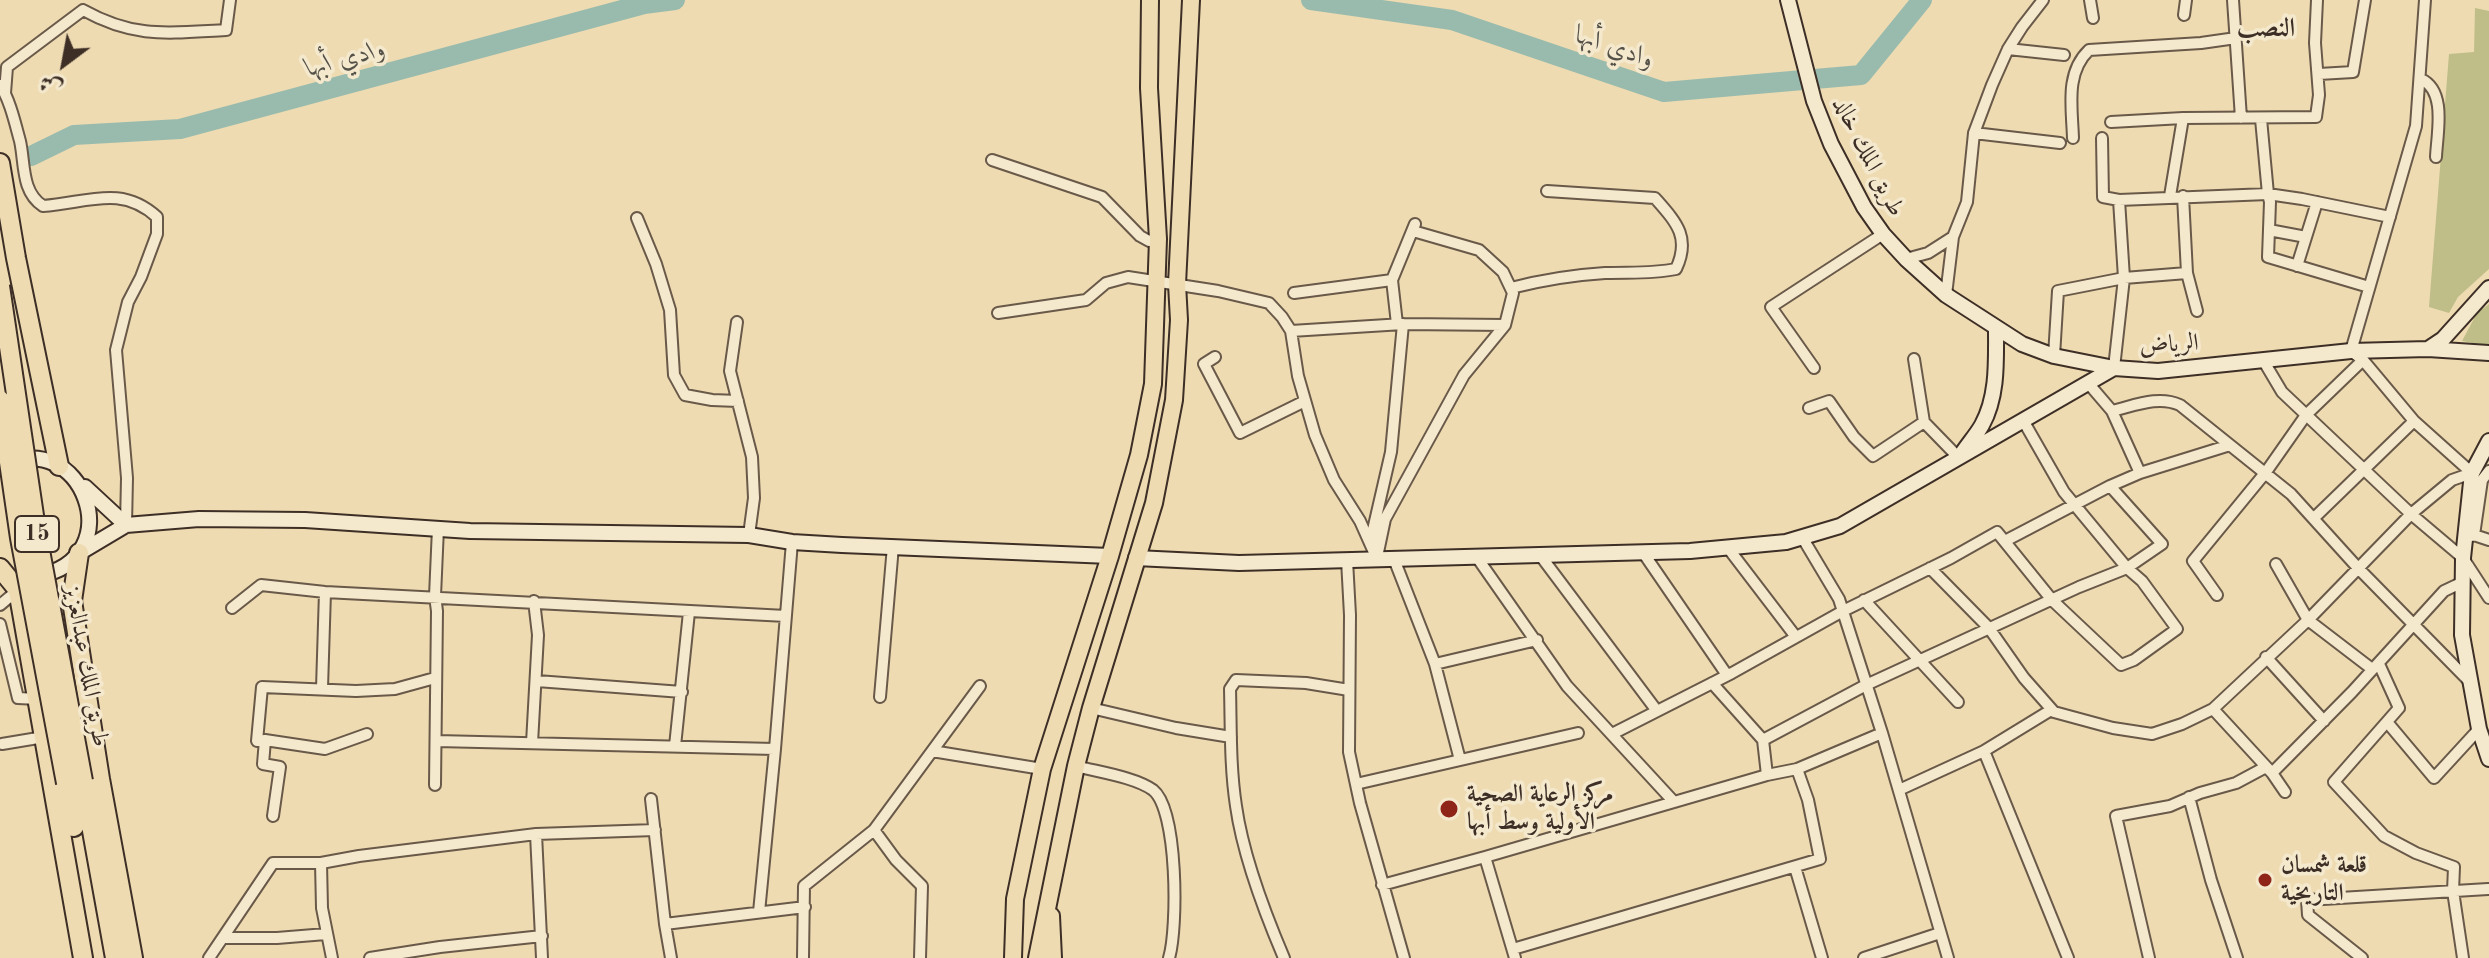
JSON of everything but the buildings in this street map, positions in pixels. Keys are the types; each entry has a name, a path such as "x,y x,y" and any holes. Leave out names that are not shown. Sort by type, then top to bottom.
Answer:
{"highway":[{"path":"0,163 16,258 66,471"},
{"name":"طريق الملك عبدالعزيز","path":"0,286 75,782 95,958"},
{"name":"طريق الملك عبدالعزيز","path":"0,400 20,538 115,958"},
{"path":"79,553 72,601 133,958"},
{"path":"0,566 18,590 83,958"}],"main road":[{"path":"1004,958 1042,769 1110,556 1139,455 1153,384 1158,239 1149,88 1150,0"},
{"path":"1037,958 1076,766 1154,503 1174,400 1191,0"},
{"path":"1050,886 1053,958"},
{"path":"1013,958 1015,899"}],"street":[{"path":"126,525 127,478 116,350 128,302 157,234 157,217 144,205 118,197 43,206 34,200 3,89 7,67 83,5 108,24 154,33 226,30 230,0"},
{"name":"طريق الملك خالد","path":"1788,0 1814,101 1831,144 1864,207 1906,259 1946,295 1996,328"},
{"path":"1946,295 1953,237 1967,202 1974,133 2008,49 2043,0"},
{"path":"2090,0 2093,18"},
{"path":"2184,15 2186,0"},
{"path":"2233,0 2241,118"},
{"path":"2111,122 2316,117 2319,74 2315,43 2317,0"},
{"path":"2319,74 2353,72 2365,0"},
{"path":"2217,595 2193,561 2266,472 2306,415 2357,356 2369,287 2416,126 2425,0"},
{"path":"2073,138 2073,74 2081,57 2089,50 2236,38"},
{"path":"2008,49 2064,55"},
{"path":"2421,79 2429,83 2437,97 2436,157"},
{"path":"2170,196 2183,118"},
{"path":"2261,119 2270,202 2268,257 2369,287"},
{"path":"1974,133 2060,143"},
{"path":"2102,138 2103,197 2119,200 2268,194 2390,217"},
{"path":"992,160 1102,197 1140,236 1149,241 1158,239"},
{"path":"1511,288 1543,279 1662,272 1676,269 1682,255 1682,236 1671,216 1655,198 1547,191"},
{"path":"2183,196 2187,273 2197,311"},
{"path":"1136,558 1239,563 1690,551 1786,542 1840,526 2114,368 2124,278 2119,200"},
{"path":"2297,266 2317,202"},
{"path":"637,218 670,310 674,375 685,395 738,401"},
{"path":"1370,543 1391,452 1400,324 1392,280 1414,227 1479,250 1503,272 1513,293 1505,325 1464,375 1385,519 1377,559"},
{"path":"2269,230 2306,237"},
{"path":"1814,368 1771,307 1883,234"},
{"path":"1906,259 1928,253 1953,237"},
{"path":"2054,356 2058,291 2124,278 2187,273"},
{"path":"998,313 1086,300 1106,283 1128,277 1269,303 1291,331 1298,376 1315,435 1334,480 1360,521 1377,559"},
{"path":"1294,293 1392,280"},
{"path":"2428,349 2443,339 2489,288"},
{"path":"737,322 730,371 752,457 754,498 749,535"},
{"path":"1291,331 1400,324 1505,325"},
{"path":"1959,458 1982,426 1992,399 1996,328"},
{"name":"الرياض","path":"1996,328 2022,344 2054,356 2114,368 2158,371 2263,360 2428,349 2489,353"},
{"path":"2357,356 2414,421 2472,473"},
{"path":"1215,357 1204,364 1240,433 1305,401"},
{"path":"1914,359 1924,422 1959,458"},
{"path":"2263,360 2282,392 2411,514 2463,558 2489,598"},
{"path":"2088,383 2112,411 2140,473"},
{"path":"2112,411 2157,400 2169,400 2180,405 2266,472 2470,682"},
{"path":"1809,408 1829,401 1854,437 1873,456 1924,422"},
{"path":"2314,518 2414,421"},
{"path":"1612,734 1997,532 2052,600 2121,665 2134,660 2177,629 2142,581 2127,568 2064,492 2024,422"},
{"path":"2470,537 2472,473 2489,441"},
{"path":"2005,541 2140,473 2230,445"},
{"path":"0,468 26,459 43,460 66,471 126,525"},
{"path":"66,471 83,490 89,506 90,522 79,553"},
{"path":"2489,471 2482,480 2463,558 2462,635 2479,729 2489,759"},
{"path":"1930,568 1989,628 2051,710 2113,728 2152,734 2213,709 2308,620 2411,514 2452,480 2472,473"},
{"path":"1763,740 1866,685 2127,568 2162,544 2110,486"},
{"path":"0,566 13,574 31,577 50,574 126,525 233,519 438,528 749,535 792,542 1110,556"},
{"path":"435,785 438,528"},
{"path":"1802,537 1839,599 1948,958"},
{"path":"2470,537 2489,540"},
{"path":"759,912 792,542"},
{"path":"880,697 893,546"},
{"path":"1728,548 1796,637"},
{"path":"1642,551 1727,675"},
{"path":"1540,555 1657,711"},
{"path":"1476,556 1567,686 1674,802"},
{"path":"1394,559 1435,664 1460,760"},
{"path":"1347,560 1350,615 1349,752 1382,885 1404,958"},
{"path":"2276,564 2308,620 2375,666 2399,708 2334,782 2384,836 2416,853 2454,867 2453,891 2463,958"},
{"path":"2149,958 2116,816 2170,806 2268,770 2324,721 2444,591 2463,582"},
{"path":"232,608 261,585 325,592 786,616"},
{"path":"0,605 18,590"},
{"path":"322,688 325,592"},
{"path":"1864,600 1958,702"},
{"path":"532,743 538,635 534,601"},
{"path":"675,746 689,612"},
{"path":"0,624 5,673 18,698 38,699"},
{"path":"1435,664 1537,640"},
{"path":"2266,657 2324,721"},
{"path":"367,734 325,749 257,741 262,687 356,691 395,689 435,678"},
{"path":"1284,958 1255,881 1236,809 1231,769 1230,689 1236,680 1306,683 1349,690"},
{"path":"537,681 682,692"},
{"path":"1712,683 1763,740 1767,775"},
{"path":"803,958 804,886 874,830 980,686"},
{"path":"1091,708 1231,737"},
{"path":"2213,709 2285,792"},
{"path":"1899,790 1984,751 2051,710"},
{"path":"2387,722 2434,778 2479,729"},
{"path":"1356,784 1578,733"},
{"path":"1382,885 1797,769 1882,733"},
{"path":"1,745 44,737"},
{"path":"265,740 263,764 280,767 273,816"},
{"path":"437,741 775,749"},
{"path":"932,751 1042,769"},
{"path":"1984,751 2067,957"},
{"path":"1076,766 1143,785 1160,797 1173,854 1175,904 1169,958"},
{"path":"1485,857 1514,953 1820,859 1808,800 1797,769"},
{"path":"2189,797 2211,880 2237,958"},
{"path":"651,799 671,958"},
{"path":"209,958 273,863 321,863 536,834 655,830"},
{"path":"874,830 896,860 922,886 920,958"},
{"path":"536,834 542,958"},
{"path":"321,863 322,908 332,958"},
{"path":"1795,867 1822,958"},
{"path":"2362,958 2308,915 2307,900 2488,889"},
{"path":"665,924 805,907"},
{"path":"1864,958 1940,933"},
{"path":"223,938 326,934"},
{"path":"370,958 440,952 542,936"}],"shaded area":[{"path":"2475,8 2489,11 2489,269 2458,297 2449,313 2429,307 2449,54 2474,52"},
{"path":"2489,304 2489,346 2462,341 2477,313"}],"waterway":[{"name":"وادي أبها","path":"31,156 74,135 180,129 644,4 675,0"},
{"name":"وادي أبها","path":"1311,0 1452,20 1664,92 1861,75 1922,0"}],"place":[{"name":"مركز الرعاية الصحية الأولية وسط أبها","path":"1449,809"},
{"name":"قلعة شمسان التاريخية","path":"2265,880"}],"district":[{"name":"النصب","path":"2266,29"}]}
